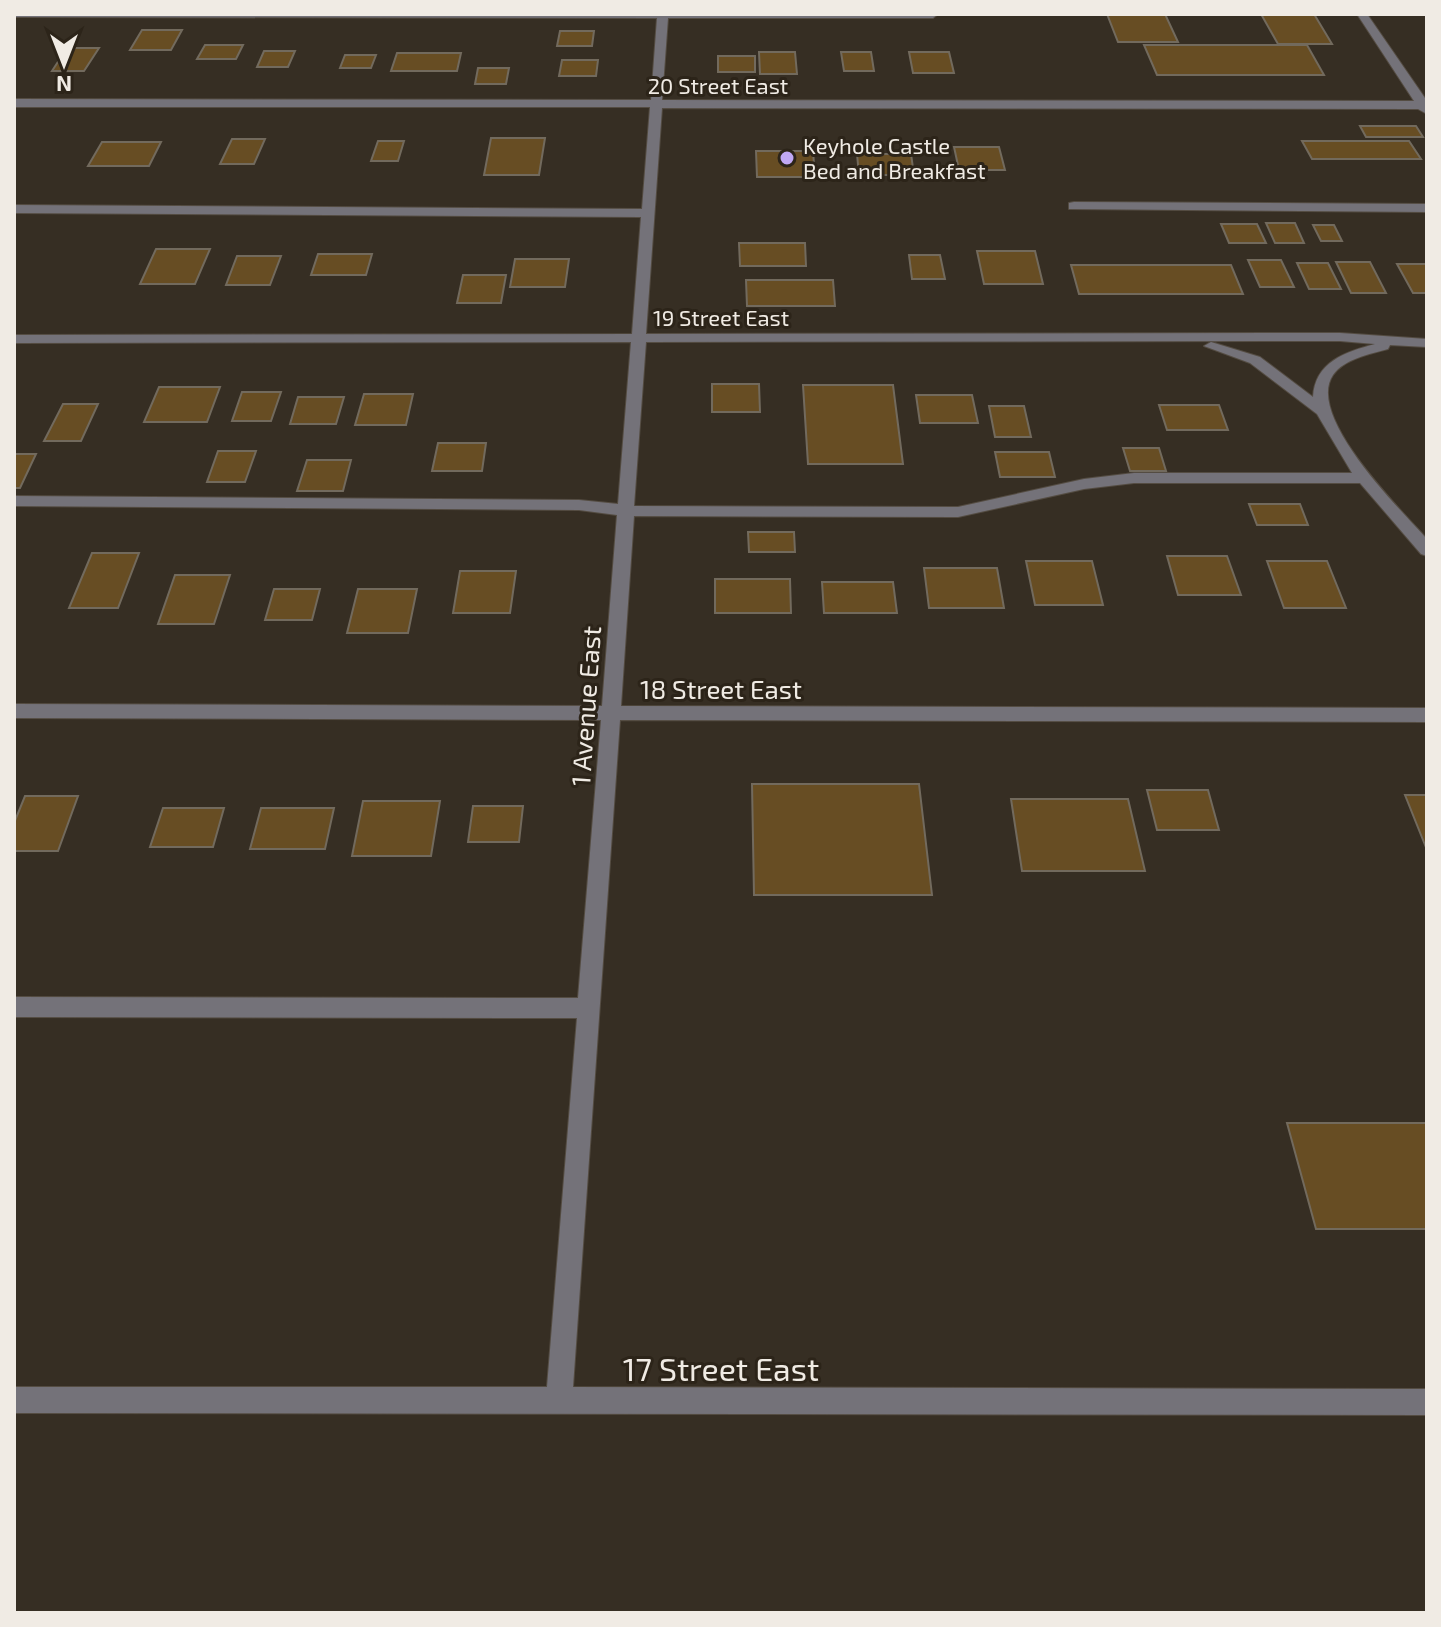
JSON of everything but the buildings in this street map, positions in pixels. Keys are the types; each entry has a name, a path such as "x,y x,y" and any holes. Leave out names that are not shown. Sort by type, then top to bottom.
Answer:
{"street":[{"path":"14,14 933,15"},
{"path":"1362,14 1425,107"},
{"name":"1 Avenue East","path":"559,1401 663,15"},
{"name":"20 Street East","path":"14,103 1425,107"},
{"path":"1074,206 1427,208"},
{"path":"14,209 646,213"},
{"name":"19 Street East","path":"14,339 1340,337 1427,343"},
{"path":"1320,410 1318,391 1323,378 1334,365 1351,355 1427,337"},
{"path":"1181,339 1255,360 1320,410 1366,478 1427,550"},
{"path":"14,501 579,505 627,511 958,512 992,508 1078,485 1132,478 1366,478"},
{"name":"18 Street East","path":"14,711 1426,715"},
{"path":"14,1007 588,1008"},
{"name":"17 Street East","path":"14,1400 1427,1402"}],"place":[{"name":"Keyhole Castle Bed and Breakfast","path":"787,158"}]}
